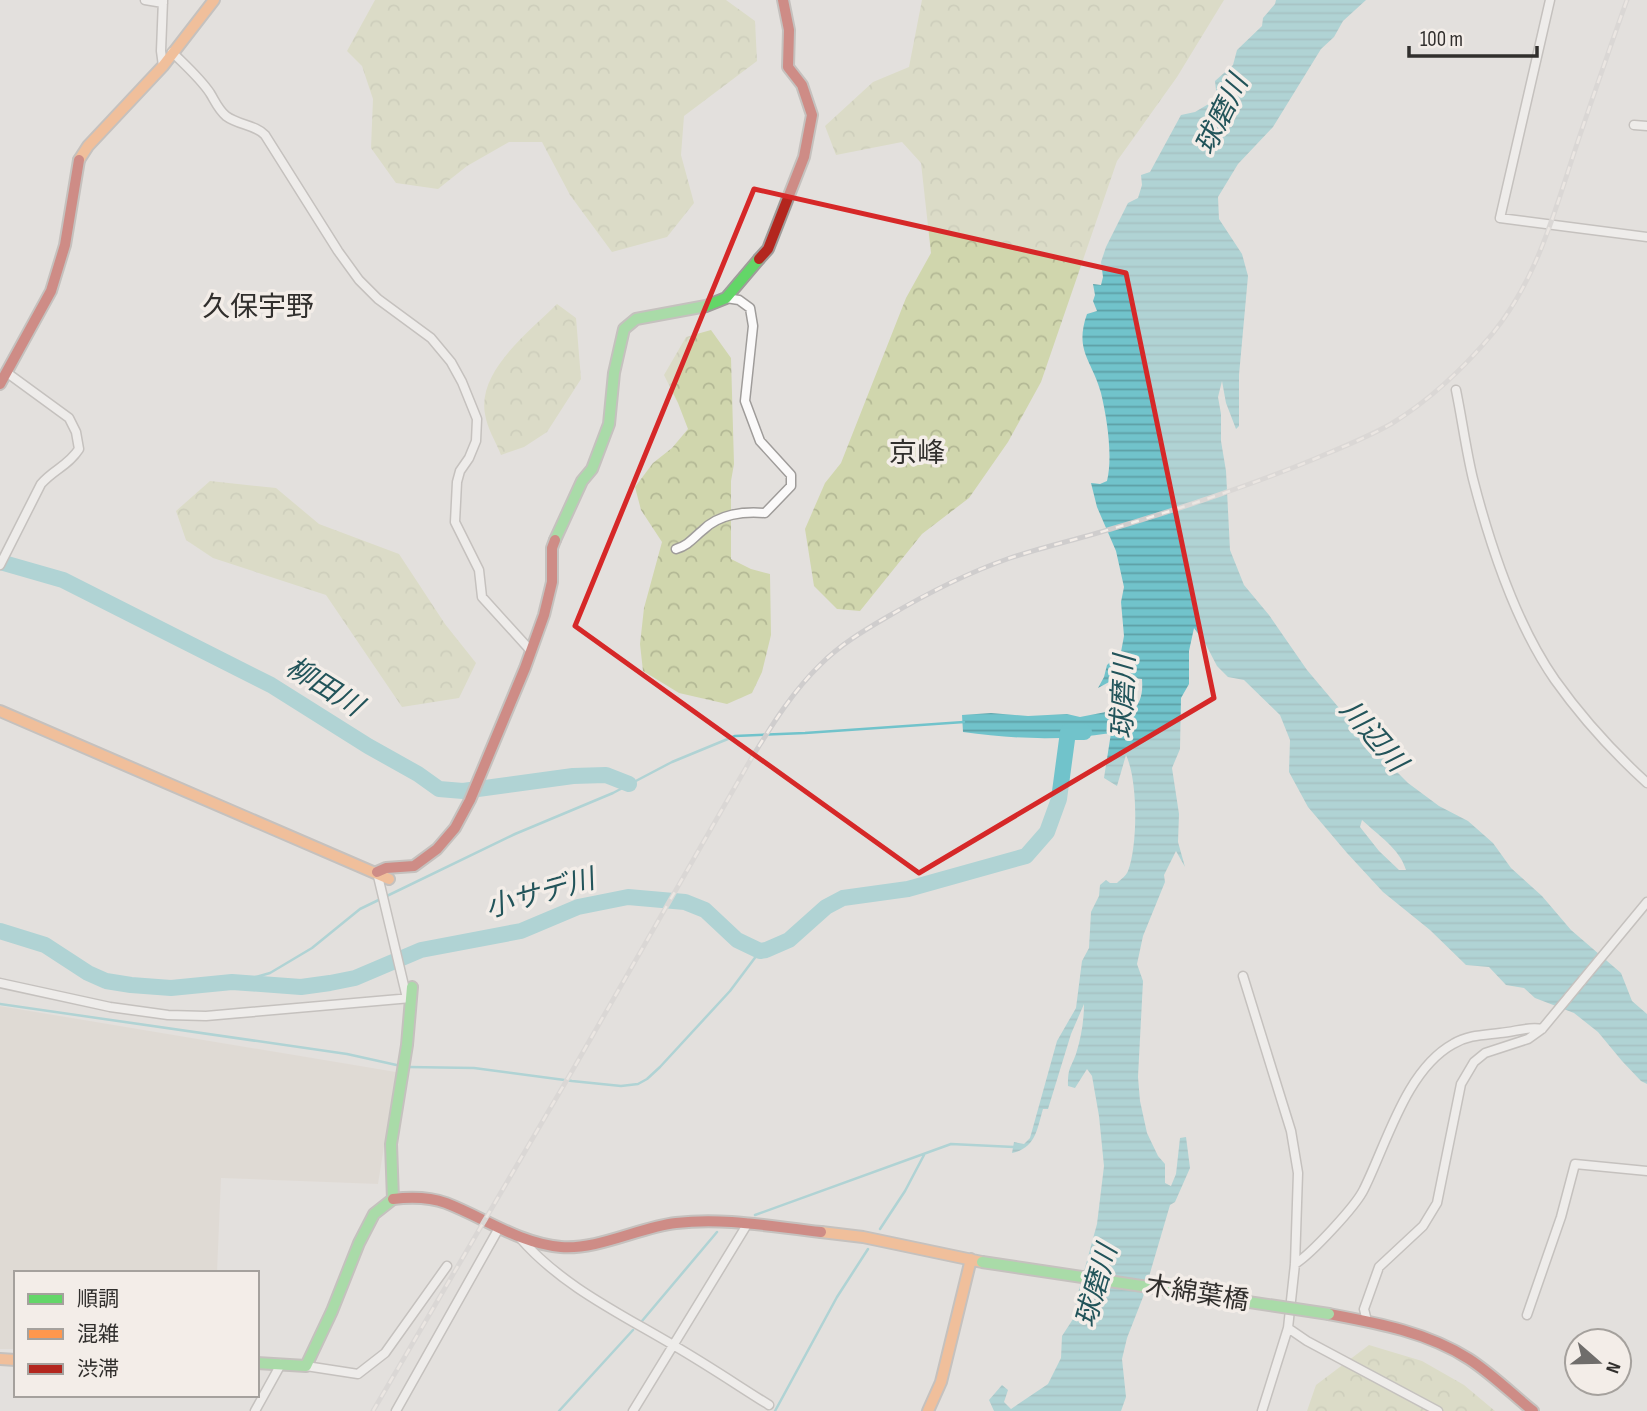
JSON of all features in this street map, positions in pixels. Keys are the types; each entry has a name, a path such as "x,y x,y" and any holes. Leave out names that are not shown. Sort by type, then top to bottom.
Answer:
{"street":[{"path":"145,0 163,1 163,66"},
{"path":"0,384 51,291 65,245 77,164 108,123 163,66 214,0"},
{"path":"377,872 386,868 414,866 437,849 455,828 470,800 544,615 552,582 552,548 582,481 592,469 609,424 616,363 624,329 636,319 706,306 726,298 768,250 810,135 812,115 802,85 788,67 789,30 783,0"},
{"path":"1550,0 1500,218 1647,237"},
{"path":"172,52 209,92 227,117 260,129 359,280 378,299 431,338 451,362 477,419 476,440 457,482 455,522 480,570 482,597 531,651"},
{"path":"1634,125 1647,126"},
{"path":"676,549 690,543 705,527 736,513 765,513 791,486 791,475 760,441 745,401 753,326 750,308 739,300 726,298"},
{"path":"0,565 41,484 49,474 71,462 79,449 76,432 69,418 6,372"},
{"path":"1456,390 1473,478 1495,552 1532,640 1554,678 1584,717 1620,758 1647,783"},
{"path":"0,711 389,879"},
{"path":"377,872 406,993 411,993"},
{"path":"1367,1321 1364,1309 1380,1267 1423,1226 1437,1203 1461,1084 1474,1062 1486,1053 1528,1039 1545,1026 1647,902"},
{"path":"1243,976 1274,1069 1291,1131 1298,1173 1295,1264 1288,1328 1262,1411"},
{"path":"0,983 110,1007 168,1016 206,1016 411,993"},
{"path":"306,1366 374,1214 393,1199 388,1174 390,1151 406,1052 411,993"},
{"path":"1295,1264 1314,1249 1362,1192 1412,1088 1430,1063 1452,1044 1471,1036 1517,1032 1545,1026"},
{"path":"1527,1315 1576,1164 1647,1171"},
{"name":"木綿葉橋","path":"393,1199 414,1198 444,1202 520,1238 562,1247 592,1243 675,1223 748,1223 863,1237 976,1261 1367,1321 1436,1340 1469,1359 1533,1411"},
{"path":"633,1411 748,1223"},
{"path":"396,1411 499,1228"},
{"path":"520,1238 595,1301 673,1345 769,1405"},
{"path":"928,1411 941,1382 976,1261"},
{"path":"259,1363 306,1366 358,1374 385,1353 447,1266"},
{"path":"1288,1328 1307,1341 1438,1411"},
{"path":"255,1411 281,1364"}],"highlighted area":[{"path":"754,189 1126,273 1214,698 919,873 575,626"}],"shaded area":[{"path":"0,1006 396,1072 378,1184 221,1178 217,1271 14,1271 14,1349 0,1349"}],"green space":[{"path":"375,0 726,0 755,21 757,61 684,116 681,155 694,203 667,237 612,252 570,195 542,142 509,142 467,166 438,189 396,183 371,148 373,99 362,66 347,51"},
{"path":"922,0 1224,0 1177,77 1117,161 1041,382 1008,442 969,498 922,534 860,611 837,609 814,586 805,529 825,483 841,463 906,298 931,253 921,163 902,142 836,155 825,126 873,82 909,67"},
{"path":"557,304 576,318 581,379 547,432 524,447 501,455 485,414 489,382 497,367 520,339"},
{"path":"711,330 731,358 734,464 731,481 731,559 751,569 770,574 771,635 762,672 752,693 727,704 679,693 643,671 640,644 644,608 662,542 641,510 635,487 653,463 672,448 688,429 664,375 686,337"},
{"path":"210,481 276,488 319,524 399,554 445,624 476,663 459,698 402,707 326,595 213,558 186,540 176,511"},
{"path":"1369,1345 1422,1361 1464,1385 1495,1411 1307,1411 1316,1385"}],"water":[{"name":"球磨川","path":"1276,0 1366,0 1343,21 1334,37 1321,49 1273,127 1238,164 1218,197 1219,219 1242,254 1248,276 1239,375 1239,426 1236,429 1226,403 1222,381 1218,397 1226,471 1230,550 1244,585 1269,615 1307,670 1372,747 1408,783 1439,806 1468,821 1493,843 1511,868 1542,896 1571,930 1621,973 1632,1001 1647,1014 1647,1084 1622,1061 1598,1032 1574,1013 1535,998 1524,988 1506,985 1489,967 1466,965 1430,930 1383,892 1308,807 1289,772 1290,740 1280,715 1244,680 1228,677 1217,666 1194,628 1189,651 1189,684 1181,698 1180,749 1172,768 1179,814 1178,842 1185,867 1176,851 1164,875 1165,882 1143,936 1137,964 1143,981 1138,1077 1147,1133 1165,1164 1165,1183 1171,1186 1176,1174 1180,1138 1186,1137 1190,1168 1175,1202 1170,1205 1143,1297 1127,1338 1122,1359 1126,1397 1121,1411 994,1411 989,1400 1002,1385 1008,1390 1004,1402 1011,1409 1048,1384 1061,1358 1062,1336 1073,1319 1097,1224 1104,1166 1092,1076 1087,1069 1075,1088 1068,1086 1069,1072 1081,1036 1084,1004 1071,1034 1048,1109 1043,1109 1031,1142 1012,1153 1014,1142 1024,1144 1030,1138 1057,1041 1076,1008 1082,961 1089,948 1091,912 1099,896 1100,885 1106,880 1117,883 1128,871 1134,845 1135,796 1126,755 1117,786 1104,778 1111,733 1019,738 963,732 962,715 1067,714 1080,717 1116,710 1131,714 1139,702 1142,679 1133,678 1132,674 1122,675 1098,688 1107,665 1121,652 1124,636 1121,602 1124,587 1116,551 1097,507 1091,483 1100,484 1107,481 1109,449 1101,393 1083,347 1082,337 1087,314 1097,311 1093,301 1093,284 1101,285 1101,262 1106,247 1128,203 1138,198 1142,185 1141,175 1150,172 1181,115 1195,112 1217,99 1215,81 1233,65 1237,50 1262,26 1263,18","holes":["1362,820 1394,849 1406,870 1399,870 1379,851 1360,827"]}],"waterway":[{"name":"柳田川","path":"0,562 63,580 271,685 439,789 463,791 573,776 606,775 629,784"},
{"path":"232,982 270,973 312,948 360,909 515,834 613,793 672,762 735,736 964,722"},
{"name":"小サデ川","path":"0,931 45,945 88,973 106,981 171,988 232,982 301,987 330,983 355,978 421,950 521,931 578,907 628,897 685,902 705,910 737,940 760,951 766,950 789,940 826,907 843,898 908,889 1026,856 1047,832 1059,799 1068,732 1084,732"},
{"path":"408,1067 474,1068 621,1086 638,1084 660,1067 730,991 760,951"},
{"path":"0,1004 347,1054 401,1066"},
{"path":"755,1215 951,1144 1014,1147"},
{"path":"880,1229 924,1155"},
{"path":"642,1321 717,1232"},
{"path":"775,1411 837,1297 868,1249"},
{"path":"559,1411 633,1330"}],"railway":[{"path":"373,1411 751,759 801,686 821,664 861,633 962,577 1010,558 1176,509 1285,471 1391,424 1433,394 1493,333 1509,311 1534,265 1627,0"}],"traffic: fast":[{"path":"555,540 582,481 592,469 609,424 614,373 624,329 636,319 706,306 726,298 759,259"},
{"path":"393,1199 391,1144 407,1045 412,987"},
{"path":"259,1363 306,1366 374,1214 393,1199"},
{"path":"982,1262 1329,1314"}],"traffic: slow":[{"path":"79,160 88,146 163,66 214,0"},
{"path":"0,711 389,879"},
{"path":"821,1232 863,1237 982,1262"},
{"path":"928,1411 941,1382 971,1259"},
{"path":"0,1359 14,1360"}],"traffic: jam":[{"path":"759,259 768,249 804,157 812,115 802,85 788,67 789,30 783,0"},
{"path":"0,384 51,291 65,245 79,160"},
{"path":"377,872 386,868 414,866 437,849 455,828 470,800 544,615 552,582 552,548 555,540"},
{"path":"393,1199 420,1198 440,1201 530,1241 561,1247 590,1245 662,1225 694,1221 749,1223 821,1232"},
{"path":"1329,1314 1419,1335 1453,1350 1486,1371 1533,1411"}],"district":[{"name":"久保宇野","path":"258,307"},
{"name":"京峰","path":"917,453"}],"water label":[{"name":"川辺川","path":"1373,736"}]}
